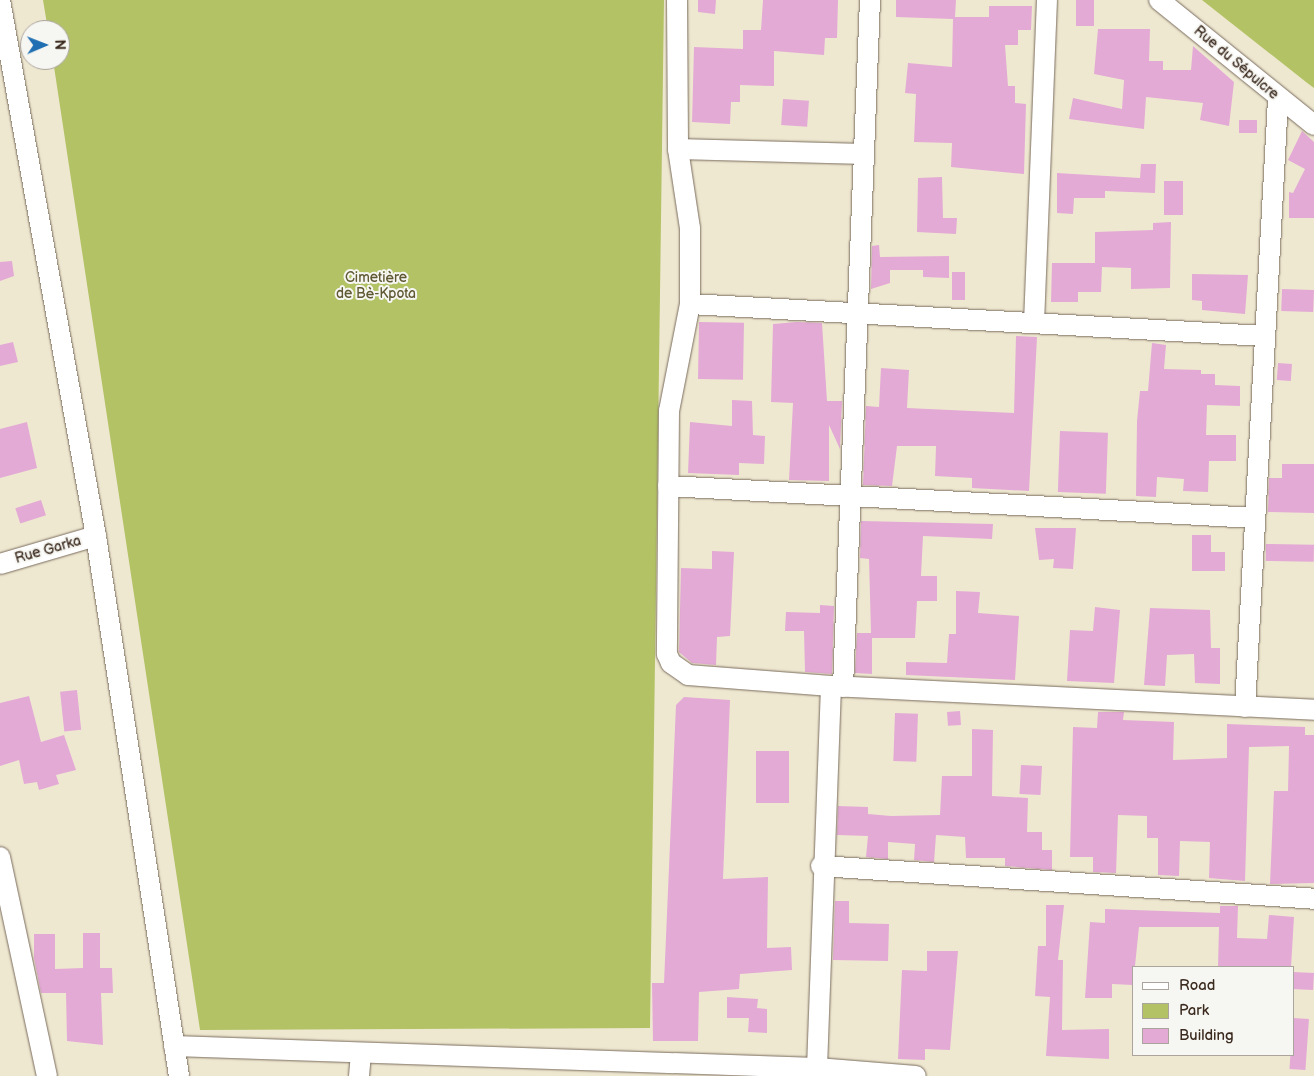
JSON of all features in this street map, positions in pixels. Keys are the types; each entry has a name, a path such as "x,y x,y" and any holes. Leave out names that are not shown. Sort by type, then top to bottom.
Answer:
{"street":[{"path":"0,0 96,536 179,1076"},
{"path":"677,0 678,150 690,228 690,304 669,411 667,654 671,663 688,675 837,686 1314,710"},
{"path":"817,1068 821,866 851,496 861,314 864,154 870,0"},
{"path":"1034,324 1048,0"},
{"name":"Rue du Sépulcre","path":"1159,0 1278,99 1314,125"},
{"path":"1245,707 1278,99"},
{"path":"678,150 864,154"},
{"path":"690,304 1265,336"},
{"path":"668,486 1255,518"},
{"name":"Rue Garka","path":"0,564 96,536"},
{"path":"0,856 47,1076"},
{"path":"821,866 1314,899"},
{"path":"174,1046 361,1054 541,1068 817,1068 916,1076"},
{"path":"360,1076 361,1054"}],"green space":[{"name":"Cimetière de Bè-Kpota","path":"43,0 664,0 650,1028 200,1030 55,70 70,70 70,20 46,20"},
{"path":"1202,0 1314,0 1314,88 1306,82"}],"building":[{"path":"698,0 716,0 715,14 698,12"},
{"path":"763,0 838,0 837,38 825,38 824,55 774,51 774,86 740,85 740,102 731,102 730,124 692,122 694,47 743,49 743,30 761,30"},
{"path":"896,0 956,0 955,17 989,17 989,6 1032,6 1031,30 1018,30 1018,45 1005,45 1008,86 1015,86 1015,103 1026,104 1024,174 951,167 952,143 914,142 916,94 905,93 908,63 952,67 953,19 896,17"},
{"path":"1076,0 1094,0 1094,26 1076,26"},
{"path":"1098,29 1150,29 1149,61 1163,61 1163,70 1191,70 1193,46 1234,82 1229,126 1200,120 1203,103 1146,97 1144,129 1069,119 1073,98 1122,109 1124,80 1094,74"},
{"path":"783,99 809,101 807,127 781,125"},
{"path":"1239,120 1257,120 1257,133 1239,133"},
{"path":"1302,131 1314,142 1314,218 1289,218 1289,192 1293,193 1305,169 1288,160"},
{"path":"1141,164 1156,164 1155,193 1105,191 1105,198 1074,198 1073,214 1057,213 1057,173 1140,178"},
{"path":"942,177 943,218 957,218 956,234 917,232 918,178"},
{"path":"1164,181 1183,181 1183,215 1164,215"},
{"path":"1171,222 1170,288 1131,289 1131,268 1102,267 1101,292 1078,292 1078,302 1051,302 1052,263 1095,263 1095,232 1153,230 1153,223"},
{"path":"879,245 880,257 949,256 949,278 923,277 923,270 890,270 890,283 871,289 872,246"},
{"path":"12,261 14,276 0,281 0,262"},
{"path":"952,272 965,272 965,300 952,300"},
{"path":"1192,274 1248,275 1245,314 1202,310 1202,301 1192,300"},
{"path":"1282,289 1314,290 1313,312 1281,311"},
{"path":"699,322 744,323 743,380 698,379"},
{"path":"797,322 822,323 827,401 842,401 840,449 829,425 829,481 789,480 793,403 771,402 773,324"},
{"path":"1016,336 1037,337 1029,491 972,488 972,478 935,476 936,446 897,446 892,486 863,485 866,406 879,407 881,368 909,370 907,408 1014,413"},
{"path":"13,342 18,362 0,366 0,345"},
{"path":"1152,343 1166,345 1164,369 1201,370 1201,374 1215,374 1215,385 1240,386 1240,406 1207,405 1206,435 1236,435 1236,461 1209,461 1208,492 1183,491 1184,479 1157,477 1156,497 1136,496 1137,421 1140,391 1148,391"},
{"path":"1278,363 1292,364 1291,381 1277,380"},
{"path":"732,400 752,401 753,435 765,436 764,464 739,463 739,475 688,473 690,422 732,426"},
{"path":"27,422 37,468 0,478 0,429"},
{"path":"1060,431 1108,433 1106,494 1058,492"},
{"path":"1282,464 1314,464 1314,513 1268,512 1269,478 1282,478"},
{"path":"41,500 46,515 20,524 15,508"},
{"path":"861,521 993,524 992,539 923,536 921,576 937,576 937,601 917,601 915,638 872,638 872,674 855,673 857,633 871,633 869,559 860,558"},
{"path":"1035,528 1076,528 1073,569 1053,568 1054,559 1039,560"},
{"path":"1192,535 1211,535 1211,552 1225,552 1225,571 1192,571"},
{"path":"1266,544 1314,545 1314,562 1266,561"},
{"path":"712,551 734,552 730,636 717,637 716,665 692,663 679,652 681,568 712,569"},
{"path":"956,591 980,592 978,613 1019,616 1015,680 906,675 906,662 947,663 949,634 956,634"},
{"path":"820,605 834,606 832,674 805,672 804,631 785,631 786,612 820,613"},
{"path":"1095,607 1120,610 1114,683 1067,681 1070,630 1093,631"},
{"path":"1150,608 1210,610 1211,648 1220,648 1220,684 1195,683 1194,654 1167,655 1165,686 1144,685"},
{"path":"77,690 81,730 64,732 60,692"},
{"path":"29,696 41,742 64,735 76,770 56,775 59,784 39,790 37,782 24,784 19,760 0,766 0,703"},
{"path":"684,697 730,700 723,879 768,877 767,948 791,947 792,970 740,974 739,989 699,992 698,1041 653,1041 652,983 664,983 676,705"},
{"path":"960,711 961,725 948,726 947,712"},
{"path":"1098,712 1124,712 1123,720 1174,722 1173,760 1227,758 1227,724 1305,727 1305,735 1314,735 1314,883 1270,884 1274,791 1288,791 1289,746 1249,747 1245,881 1209,878 1210,842 1180,841 1179,876 1158,875 1158,838 1147,838 1147,816 1118,815 1116,873 1093,872 1093,857 1070,857 1073,727 1097,728"},
{"path":"895,713 918,714 916,762 893,761"},
{"path":"972,729 993,730 992,796 1028,798 1027,832 1042,832 1042,850 1052,850 1052,870 1005,866 1005,858 966,858 965,837 936,835 934,862 914,860 915,844 888,842 888,859 866,857 868,836 837,835 838,806 868,807 868,814 891,816 940,815 942,776 972,776"},
{"path":"756,751 789,751 789,803 756,803"},
{"path":"1021,765 1042,766 1040,795 1019,794"},
{"path":"835,901 849,901 849,923 889,924 888,961 833,960"},
{"path":"1046,905 1064,905 1058,960 1063,960 1062,1030 1109,1029 1109,1059 1046,1056 1050,997 1035,996 1038,946 1046,946"},
{"path":"1220,906 1238,906 1237,938 1267,939 1269,915 1294,917 1291,966 1218,966 1219,927 1139,927 1135,966 1132,966 1132,985 1112,984 1112,998 1085,998 1090,922 1105,923 1105,909 1220,913"},
{"path":"83,933 100,933 100,968 112,968 113,993 101,993 103,1045 67,1041 66,993 41,993 34,958 34,934 55,934 55,969 83,968"},
{"path":"927,951 958,951 950,1050 925,1049 925,1060 898,1059 902,970 927,971"},
{"path":"1294,972 1314,973 1313,990 1294,989"},
{"path":"727,997 758,999 757,1008 767,1009 767,1033 748,1032 749,1018 727,1018"},
{"path":"1294,1018 1309,1019 1305,1070 1289,1069 1290,1056 1294,1056"}]}
